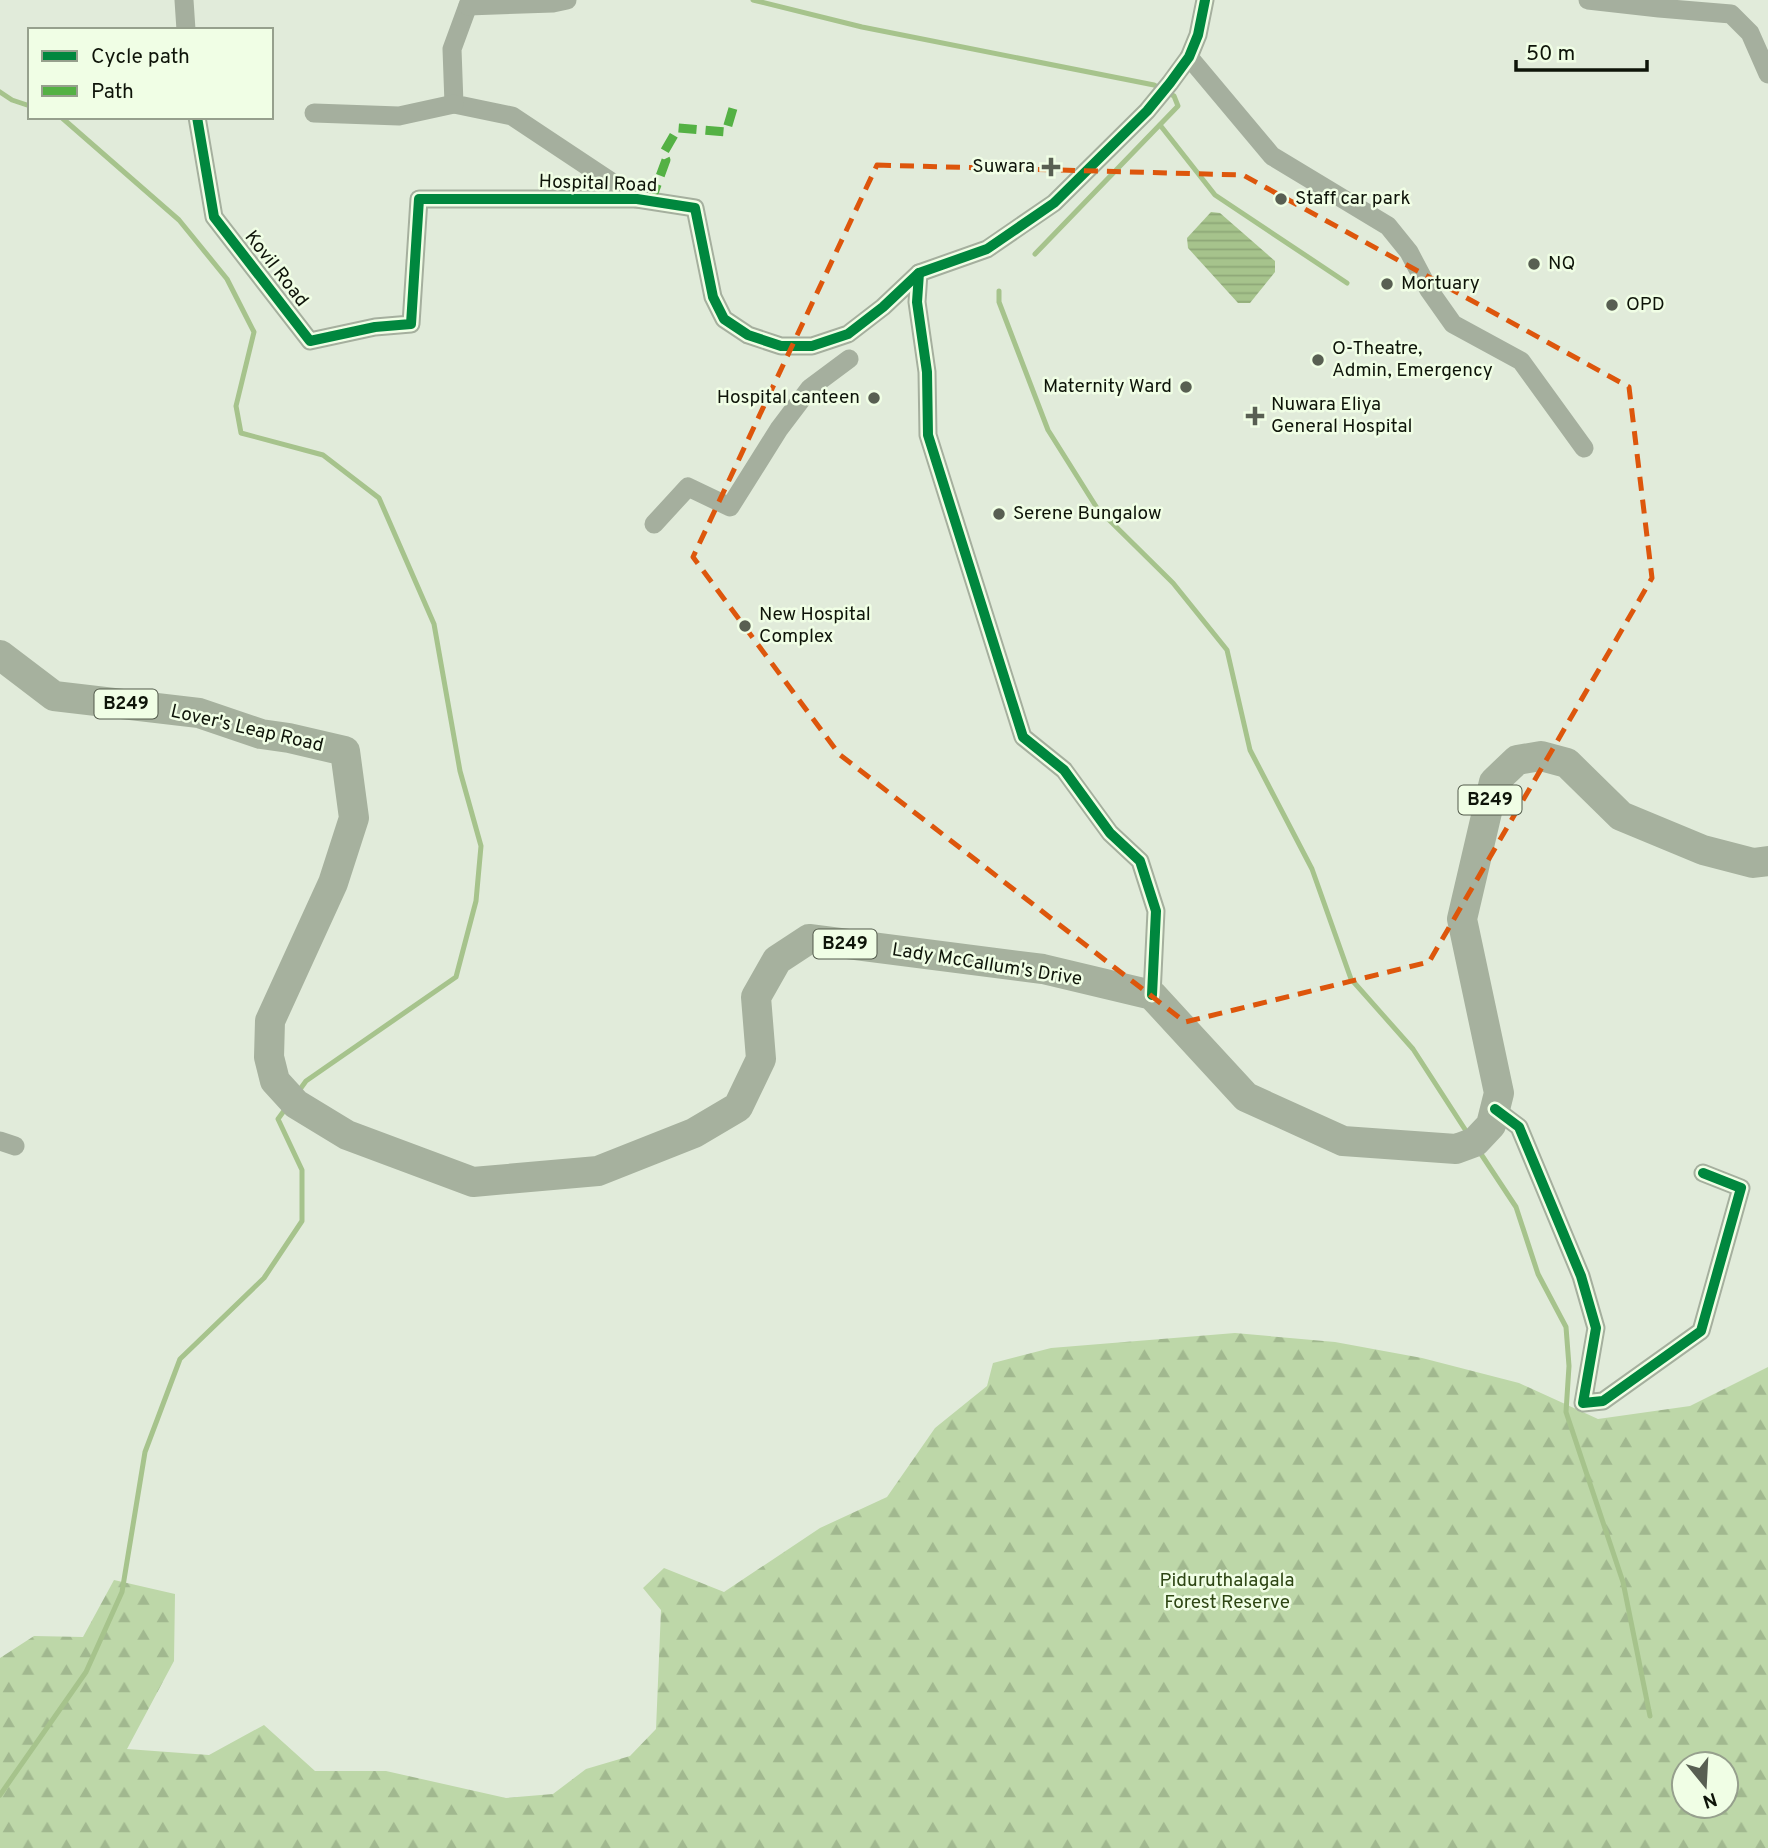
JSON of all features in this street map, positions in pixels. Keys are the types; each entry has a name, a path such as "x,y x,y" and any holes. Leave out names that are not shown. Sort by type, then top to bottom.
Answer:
{"main road":[{"name":"Lover's Leap Road","path":"0,655 54,696 199,713 261,734 345,751 354,818 333,883 270,1021 269,1057 275,1081 296,1104 326,1123"},
{"name":"B249","path":"1493,1117 1499,1093 1462,919 1494,782 1517,760 1541,756 1567,763 1622,816 1703,850 1753,863 1768,861"},
{"name":"Lady McCallum's Drive","path":"326,1123 347,1135 473,1182 598,1171 694,1133 738,1107 761,1059 756,997 777,960 809,939 1043,969 1152,995"},
{"path":"1152,995 1246,1097 1343,1141 1456,1149 1475,1142 1493,1117"}],"street":[{"path":"184,0 186,28"},
{"path":"454,104 452,49 469,3 567,0"},
{"name":"Hospital Road","path":"411,324 419,199 637,199 695,208 713,297 724,319 748,335 780,346 813,346 848,334 883,307 919,273 988,249 1054,203 1147,111 1170,83 1189,57 1198,35 1205,0"},
{"path":"1588,0 1731,13 1750,33 1768,74"},
{"path":"1189,57 1272,156 1388,226 1409,252 1429,290 1453,324 1521,360 1584,448"},
{"path":"314,113 399,116 454,104 512,116 637,199"},
{"name":"Kovil Road","path":"197,119 214,217 310,341 375,327 411,324"},
{"path":"919,273 917,302 927,372 928,435 1023,737 1064,770 1110,832 1140,861 1156,911 1152,995"},
{"path":"654,524 688,487 730,508 779,429 810,388 849,359"},
{"path":"1493,1117 1519,1127 1581,1276 1596,1328 1583,1403 1603,1401 1701,1331 1741,1188 1703,1173"}],"highlighted area":[{"path":"877,165 1243,175 1629,387 1652,578 1429,962 1185,1022 839,754 693,557"}],"green space":[{"name":"Piduruthalagala Forest Reserve","path":"1235,1333 1335,1342 1422,1358 1519,1383 1598,1419 1690,1406 1768,1367 1768,1848 0,1848 0,1658 34,1636 83,1637 114,1580 175,1594 174,1661 127,1749 209,1755 264,1725 315,1771 386,1771 506,1798 553,1794 586,1769 630,1756 656,1729 661,1610 643,1588 664,1568 724,1592 820,1528 887,1497 935,1428 987,1386 993,1363 1051,1348"}],"shaded area":[{"path":"1211,212 1220,213 1275,261 1275,272 1250,303 1238,303 1188,248 1187,238"}],"waterway":[{"path":"753,0 862,27 1154,85 1174,96 1178,106 1035,254"},
{"path":"0,92 28,105"},
{"path":"63,119 179,220 227,279 254,332 236,406 241,433 323,455 379,498 434,624 460,771 481,846 476,901 456,977 306,1081 298,1092"},
{"path":"1160,125 1215,195 1347,283"},
{"path":"999,291 999,302 1048,430 1097,508 1173,583 1227,650 1250,750 1312,869 1351,979 1413,1049 1468,1134"},
{"path":"0,1795 86,1672 122,1592 145,1452 180,1359 264,1278 302,1221 302,1170 278,1119 286,1108"},
{"path":"1479,1151 1516,1207 1538,1274 1566,1327 1569,1366 1566,1412 1623,1582 1650,1716"}],"marked path":[{"path":"651,201 666,160 663,154 678,128 726,132 734,105"}],"cycle path":[{"path":"197,119 214,217 310,341 375,327 411,324 419,199 637,199 695,208 713,297 724,319 748,335 781,346 812,346 848,334 883,307 919,273 987,249 1054,203 1147,111 1170,83 1189,57 1198,35 1205,0"},
{"path":"919,273 917,302 927,372 928,435 1023,737 1064,770 1110,833 1140,861 1156,911 1152,995"},
{"path":"1495,1109 1519,1127 1581,1276 1596,1328 1583,1403 1603,1401 1701,1331 1741,1188 1703,1173"}],"place":[{"name":"Suwara","path":"1051,167"},
{"name":"Staff car park","path":"1281,199"},
{"name":"NQ","path":"1534,264"},
{"name":"Mortuary","path":"1387,284"},
{"name":"OPD","path":"1612,305"},
{"name":"O-Theatre, Admin, Emergency","path":"1318,360"},
{"name":"Maternity Ward","path":"1186,387"},
{"name":"Hospital canteen","path":"874,398"},
{"name":"Nuwara Eliya General Hospital","path":"1255,416"},
{"name":"Serene Bungalow","path":"999,514"},
{"name":"New Hospital Complex","path":"745,626"}]}
